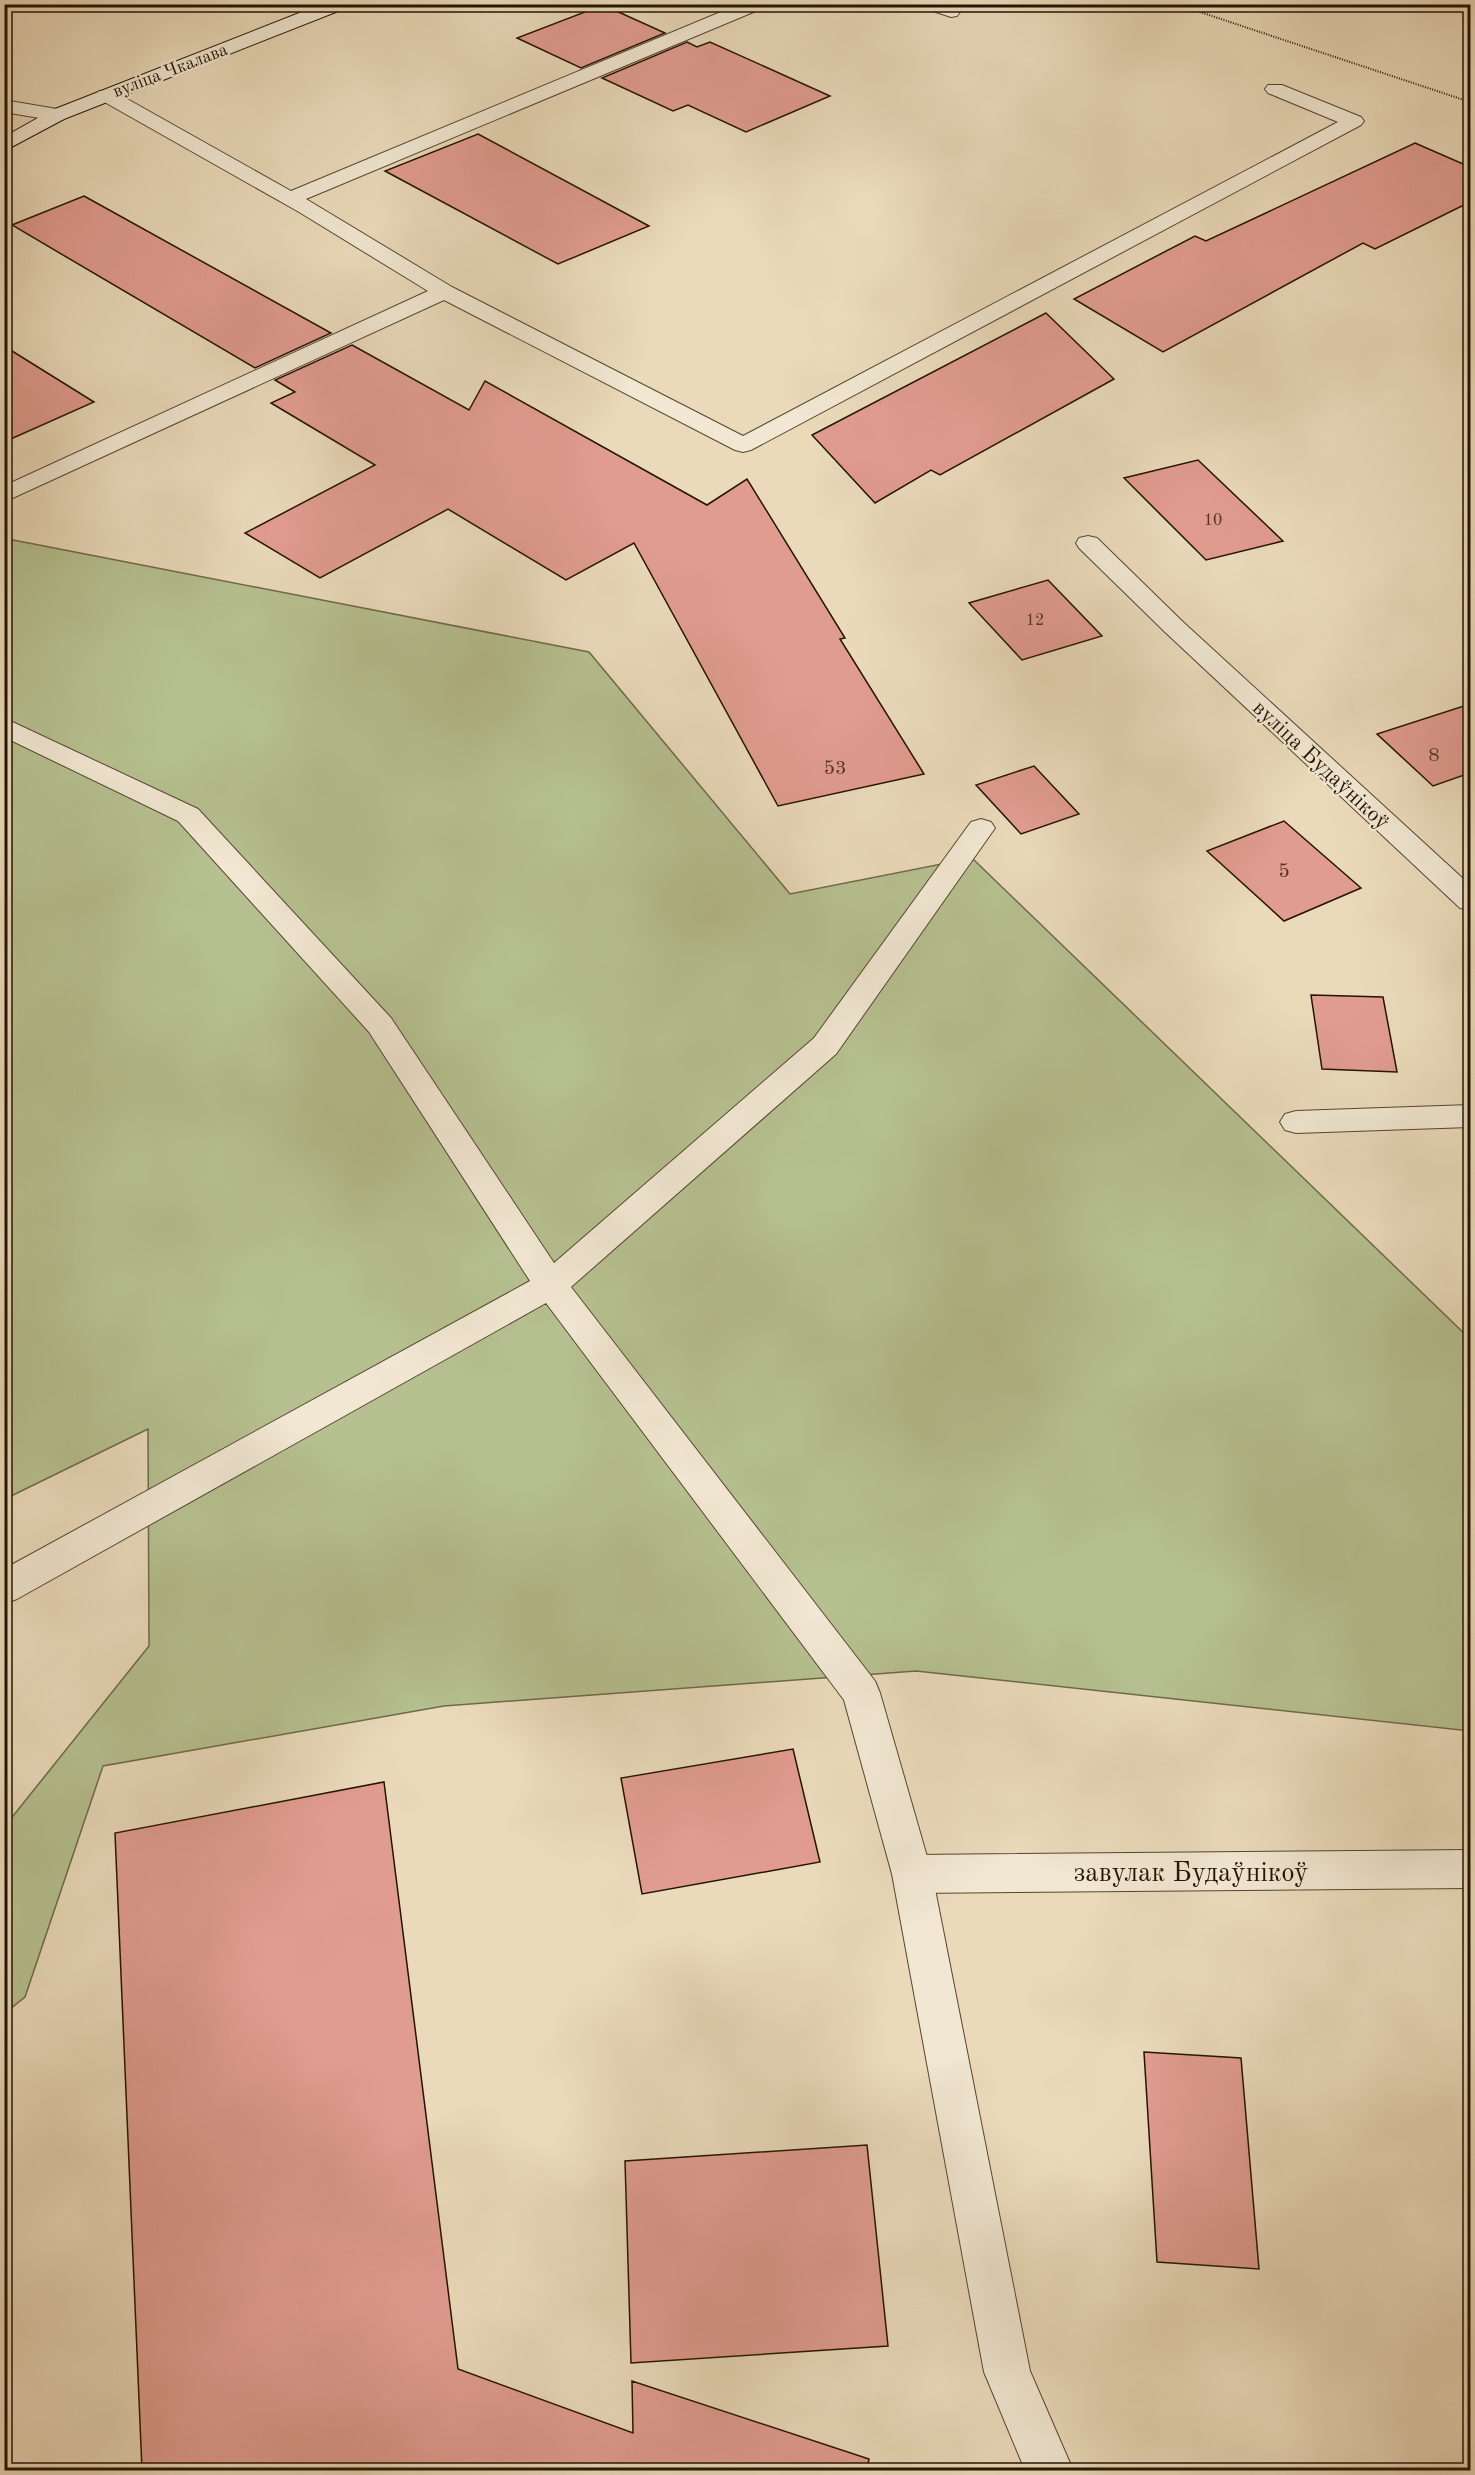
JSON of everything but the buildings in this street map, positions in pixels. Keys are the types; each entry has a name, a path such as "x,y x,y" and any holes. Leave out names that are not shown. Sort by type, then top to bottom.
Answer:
{"street":[{"name":"вуліца Чкалава","path":"4,145 57,115 340,4"},
{"path":"289,199 757,4"},
{"path":"930,4 951,12"},
{"path":"106,95 289,199 444,292 743,445 1354,121 1275,89"},
{"path":"4,106 57,115"},
{"path":"4,495 444,292"},
{"name":"вуліца Будаўнікоў","path":"1088,543 1174,627 1470,902"},
{"path":"4,726 188,815 381,1025 551,1285 861,1693 912,1874 1007,2372 1049,2470"},
{"path":"4,1588 551,1285 825,1046 981,828"},
{"path":"1296,1122 1470,1116"},
{"name":"завулак Будаўнікоў","path":"912,1874 1470,1869"}],"path":[{"path":"1176,4 1470,102"}],"green space":[{"path":"8,539 589,652 790,894 972,858 1470,1339 1470,1731 916,1671 444,1706 103,1766 25,1997 5,2013 5,1826 149,1646 148,1429 5,1499 5,541"}]}
